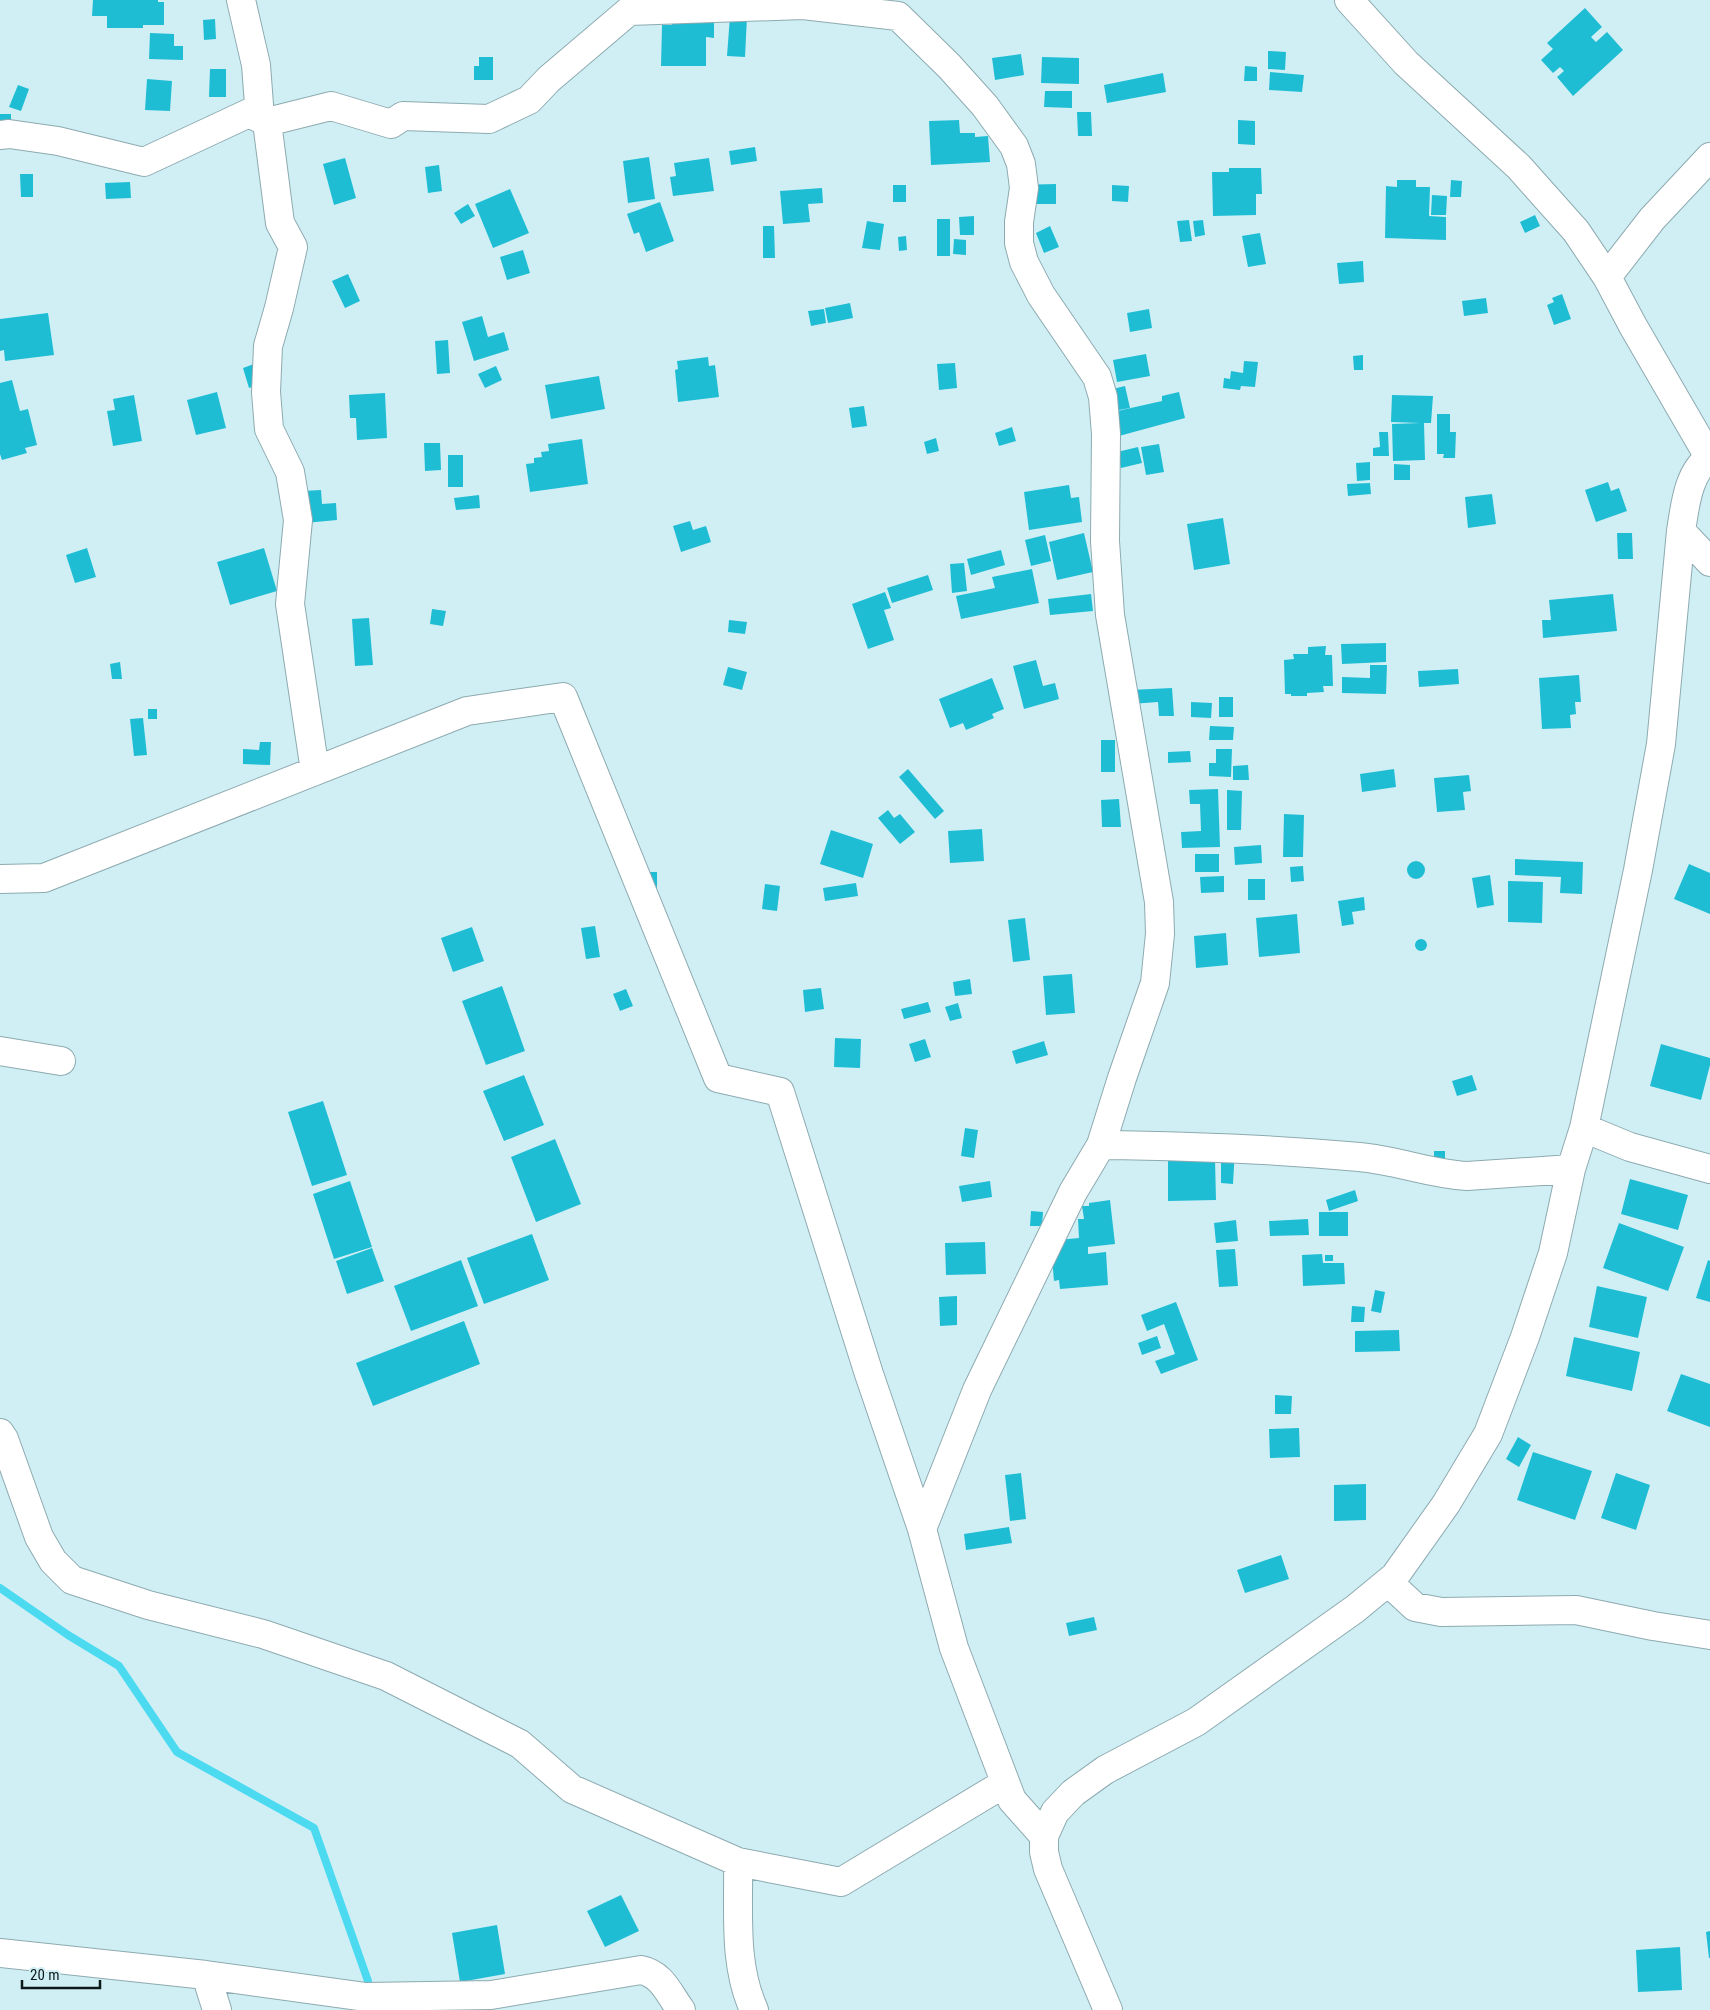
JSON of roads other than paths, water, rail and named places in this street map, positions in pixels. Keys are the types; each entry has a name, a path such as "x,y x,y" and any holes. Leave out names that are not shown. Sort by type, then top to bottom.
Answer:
{"street":[{"path":"241,0 256,65 280,223 293,247 268,346 266,392 269,429 290,472 298,520 290,604 315,771"},
{"path":"1108,2010 1048,1869 1044,1852 1044,1836 1055,1812 1073,1792 1105,1770 1196,1722 1355,1609 1395,1576 1446,1504 1488,1434 1525,1337 1553,1253 1571,1169 1584,1128 1638,870 1661,744 1681,530 1686,500 1696,472 1709,457 1633,326 1607,277 1576,231 1519,167 1406,63 1349,0"},
{"path":"0,135 9,134 58,141 144,162 249,113 263,120 331,106 391,124 403,116 489,119 529,100 550,79 629,11 803,5 898,16 949,66 984,106 1014,146 1021,164 1024,188 1019,222 1019,243 1024,262 1041,295 1097,377 1104,397 1106,414 1105,541 1110,615 1159,902 1160,934 1155,983 1125,1069 1102,1145 1073,1192 977,1390 922,1529"},
{"path":"1607,277 1652,219 1710,157"},
{"path":"1681,530 1710,562"},
{"path":"0,879 44,878 467,711 563,697 718,1078 780,1092 864,1356 922,1529 954,1648 1012,1800 1044,1836"},
{"path":"0,1051 61,1061"},
{"path":"1584,1128 1630,1146 1710,1169"},
{"path":"1102,1145 1202,1146 1359,1157 1396,1162 1450,1175 1467,1176 1571,1169"},
{"path":"0,1433 4,1439 39,1537 53,1561 72,1580 148,1605 263,1634 386,1676 520,1744 572,1789 738,1862 841,1882 1005,1783"},
{"path":"1388,1582 1415,1607 1441,1612 1576,1610 1710,1635"},
{"path":"738,1862 739,1962 746,1992 754,2010"},
{"path":"0,1954 206,1975 366,1997 491,1995 641,1970 651,1972 663,1983 681,2010"},
{"path":"206,1975 217,2010"}],"waterway":[{"path":"0,1588 68,1635 119,1666 177,1752 314,1828 368,1981 367,1993"}]}
